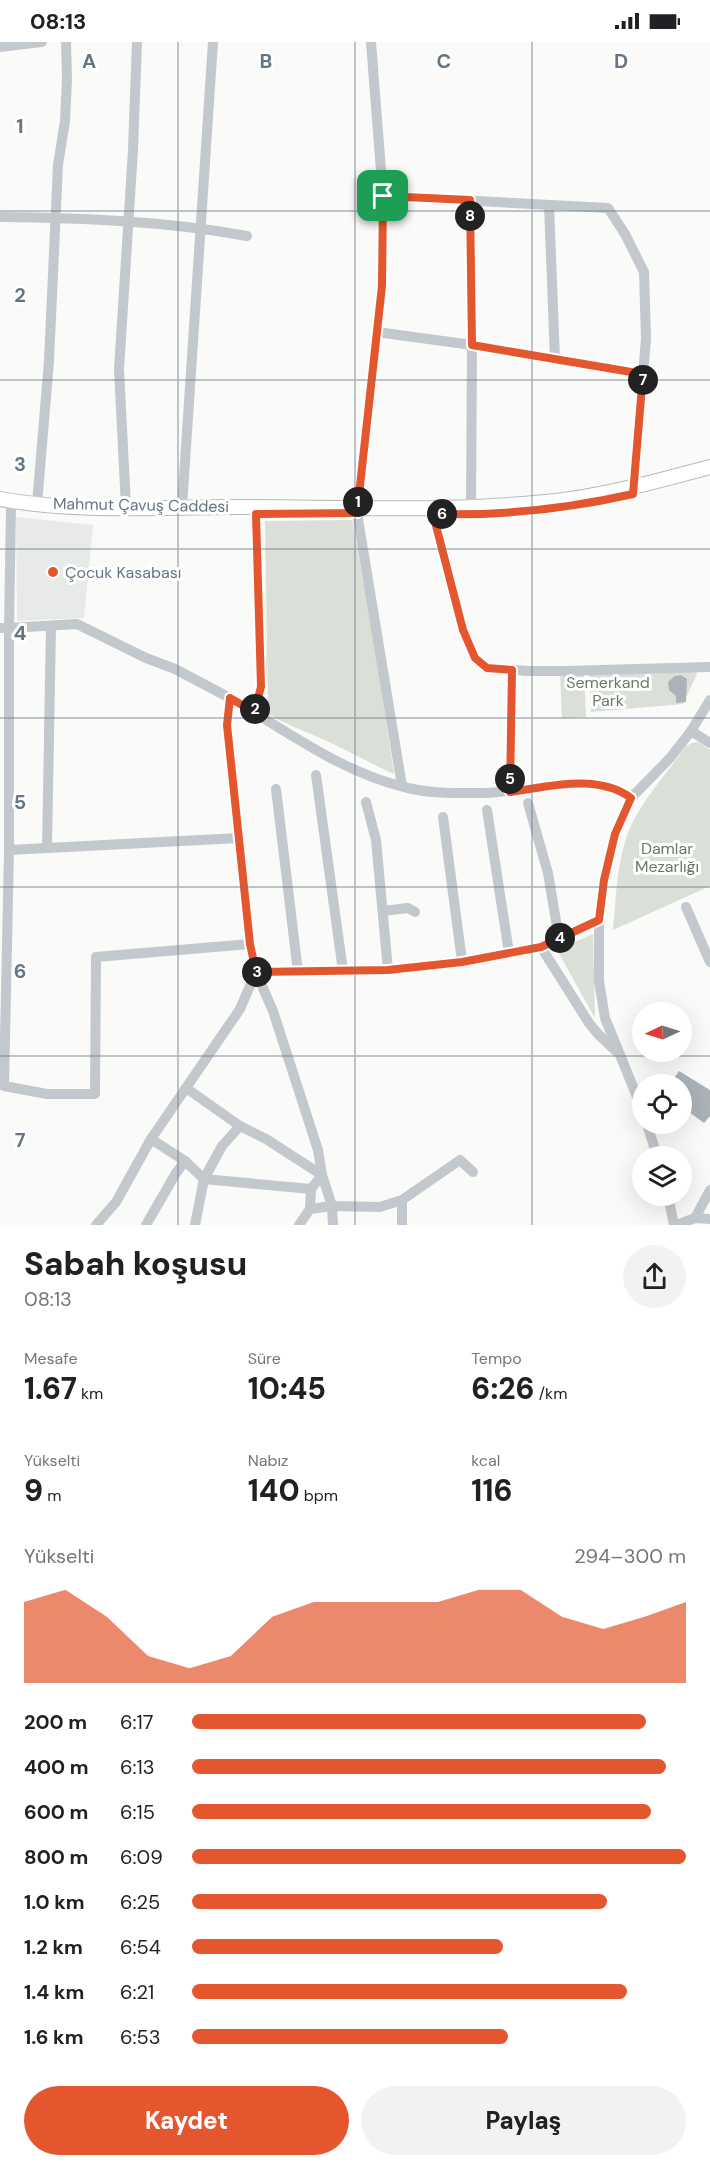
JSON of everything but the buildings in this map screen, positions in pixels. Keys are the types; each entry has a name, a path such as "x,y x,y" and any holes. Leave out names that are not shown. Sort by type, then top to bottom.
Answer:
{"main road":[{"name":"Mahmut Çavuş Caddesi","path":"4,504 357,510 471,507 564,500 633,490 710,467"},
{"path":"4,504 95,512 256,514 357,510 465,515 575,506 633,490 710,475"}],"street":[{"path":"0,47 42,42"},
{"path":"37,504 49,362 58,165 65,121 68,79 66,42"},
{"path":"126,507 119,369 133,150 137,42"},
{"path":"182,507 213,42"},
{"path":"371,42 383,196 382,286 357,510 402,786"},
{"path":"383,196 608,208 625,234 644,272 646,339 633,490"},
{"path":"470,200 471,507"},
{"path":"549,205 555,358"},
{"path":"0,217 200,227 247,236"},
{"path":"378,332 555,358 643,374"},
{"path":"4,504 9,850 4,956 4,1086 47,1094 94,1094 96,957 250,944"},
{"path":"254,712 261,687 262,672 256,514"},
{"path":"433,514 463,630 475,658 487,668 606,671 710,667"},
{"path":"5,628 78,624 146,658 175,669 230,698 328,757 402,786 449,794 510,792 578,783 602,785 621,791 631,798"},
{"path":"47,848 51,626"},
{"path":"510,792 512,670"},
{"path":"230,698 227,725 250,944 256,972 273,1011 318,1150 322,1175 332,1206 333,1225"},
{"path":"632,1080 618,1053 605,1018 599,981 599,920 604,880 615,834 631,798 691,731 710,700"},
{"path":"691,731 710,743"},
{"path":"316,775 343,971"},
{"path":"276,789 298,972"},
{"path":"366,802 376,840 388,970"},
{"path":"528,803 548,873 559,939"},
{"path":"487,810 509,953"},
{"path":"442,817 462,962"},
{"path":"9,850 239,838"},
{"path":"686,907 710,963"},
{"path":"383,911 408,908 415,912"},
{"path":"256,972 388,970 462,962 541,947 599,920"},
{"path":"541,947 589,1023 598,1035 618,1053"},
{"path":"96,1225 116,1202 151,1139 240,1009 256,972"},
{"path":"186,1088 240,1126 266,1139 322,1175"},
{"path":"195,1225 204,1179 222,1146 240,1126"},
{"path":"151,1139 185,1161 204,1179 311,1189"},
{"path":"310,1209 332,1206 380,1207 402,1200 460,1160 473,1172"},
{"path":"146,1225 185,1161"},
{"path":"299,1225 310,1209 311,1189 322,1175"},
{"path":"695,1218 710,1190"},
{"path":"402,1200 402,1225"},
{"path":"670,1206 675,1225 695,1218 710,1220"}],"shaded area":[{"name":"Çocuk Kasabası","path":"16,517 93,525 84,618 17,621"}],"green space":[{"path":"352,520 371,622 394,774 268,714 265,521"},
{"name":"Semerkand Park","path":"694,668 697,674 683,704 591,712 589,672"},
{"path":"584,671 586,717 562,718 560,673"},
{"name":"Damlar Mezarlığı","path":"698,742 710,750 710,886 613,930 620,864 630,829 643,804 685,747"},
{"path":"593,934 595,1018 557,950"}],"place":[{"name":"Çocuk Kasabası","path":"53,572"}],"route":[{"path":"383,196 470,200 472,345 643,374 633,494 575,506 528,511 465,515 433,514 463,630 475,658 487,668 512,670 510,792 578,783 602,785 621,791 631,798 615,834 604,880 599,920 559,939 541,947 462,962 388,970 256,972 250,944 227,725 230,698 254,712 261,687 256,514 357,513 382,286 383,196"}]}
